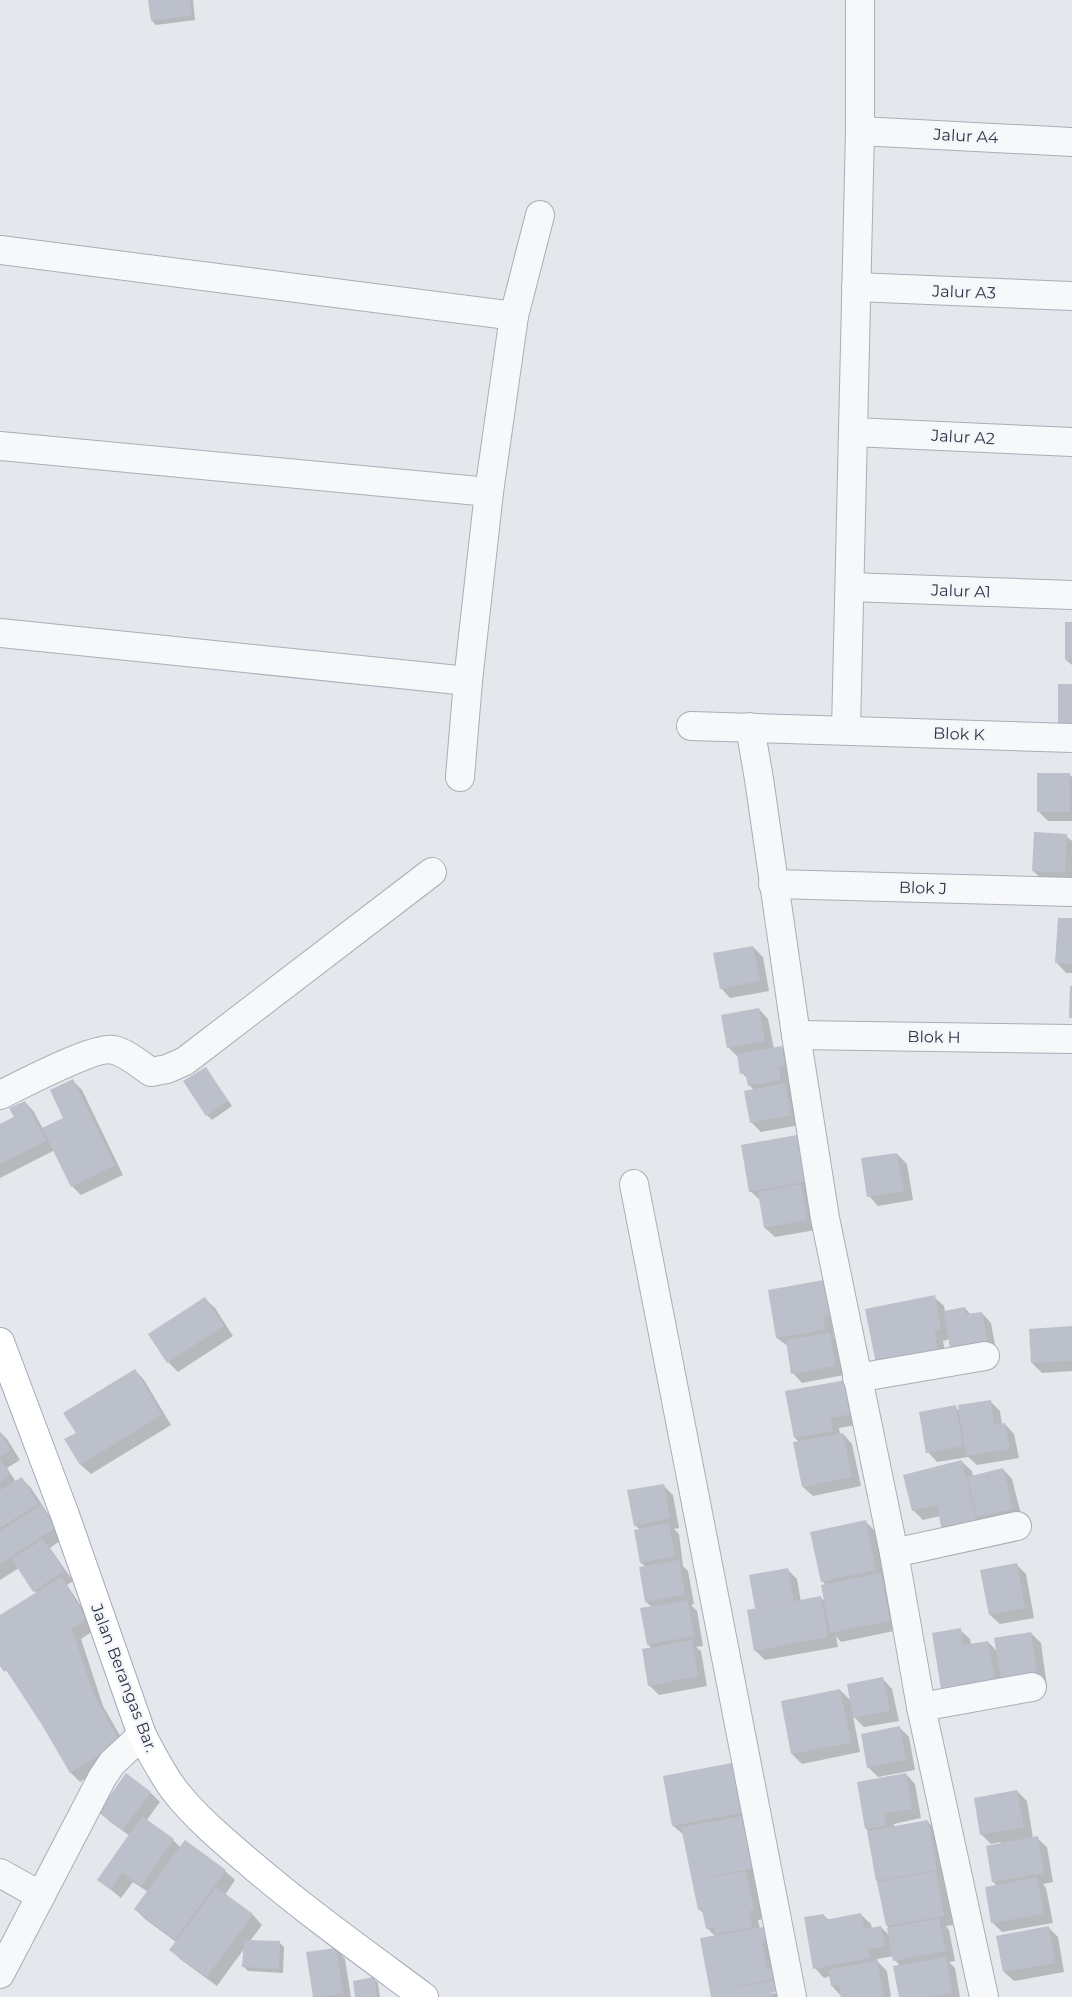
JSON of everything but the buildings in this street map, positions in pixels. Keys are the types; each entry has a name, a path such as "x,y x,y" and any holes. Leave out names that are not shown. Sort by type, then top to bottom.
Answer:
{"main road":[{"name":"Jalan Berangas Bar.","path":"0,1342 65,1515 142,1736 174,1789 188,1806 227,1844 297,1904 424,1997"}],"street":[{"path":"846,730 860,131 860,0"},
{"name":"Jalur A4","path":"860,131 1072,142"},
{"path":"460,777 468,681 489,492 514,316 540,215"},
{"path":"0,250 514,316"},
{"name":"Jalur A3","path":"856,287 1072,296"},
{"name":"Jalur A2","path":"853,432 1072,442"},
{"path":"0,446 489,492"},
{"name":"Jalur A1","path":"850,587 1072,595"},
{"path":"0,633 468,681"},
{"name":"Blok K","path":"691,726 1072,738"},
{"path":"750,727 760,779 773,884 825,1218 894,1553 921,1707 984,1997"},
{"path":"0,1095 87,1055 105,1049 116,1050 151,1072 167,1069 185,1061 432,872"},
{"name":"Blok J","path":"773,884 1072,892"},
{"name":"Blok H","path":"796,1035 1072,1039"},
{"path":"634,1184 792,1997"},
{"path":"857,1378 986,1356"},
{"path":"894,1553 1017,1526"},
{"path":"921,1707 1032,1687"},
{"path":"0,1974 102,1778 112,1763 142,1736"},
{"path":"0,1874 41,1896"}]}
